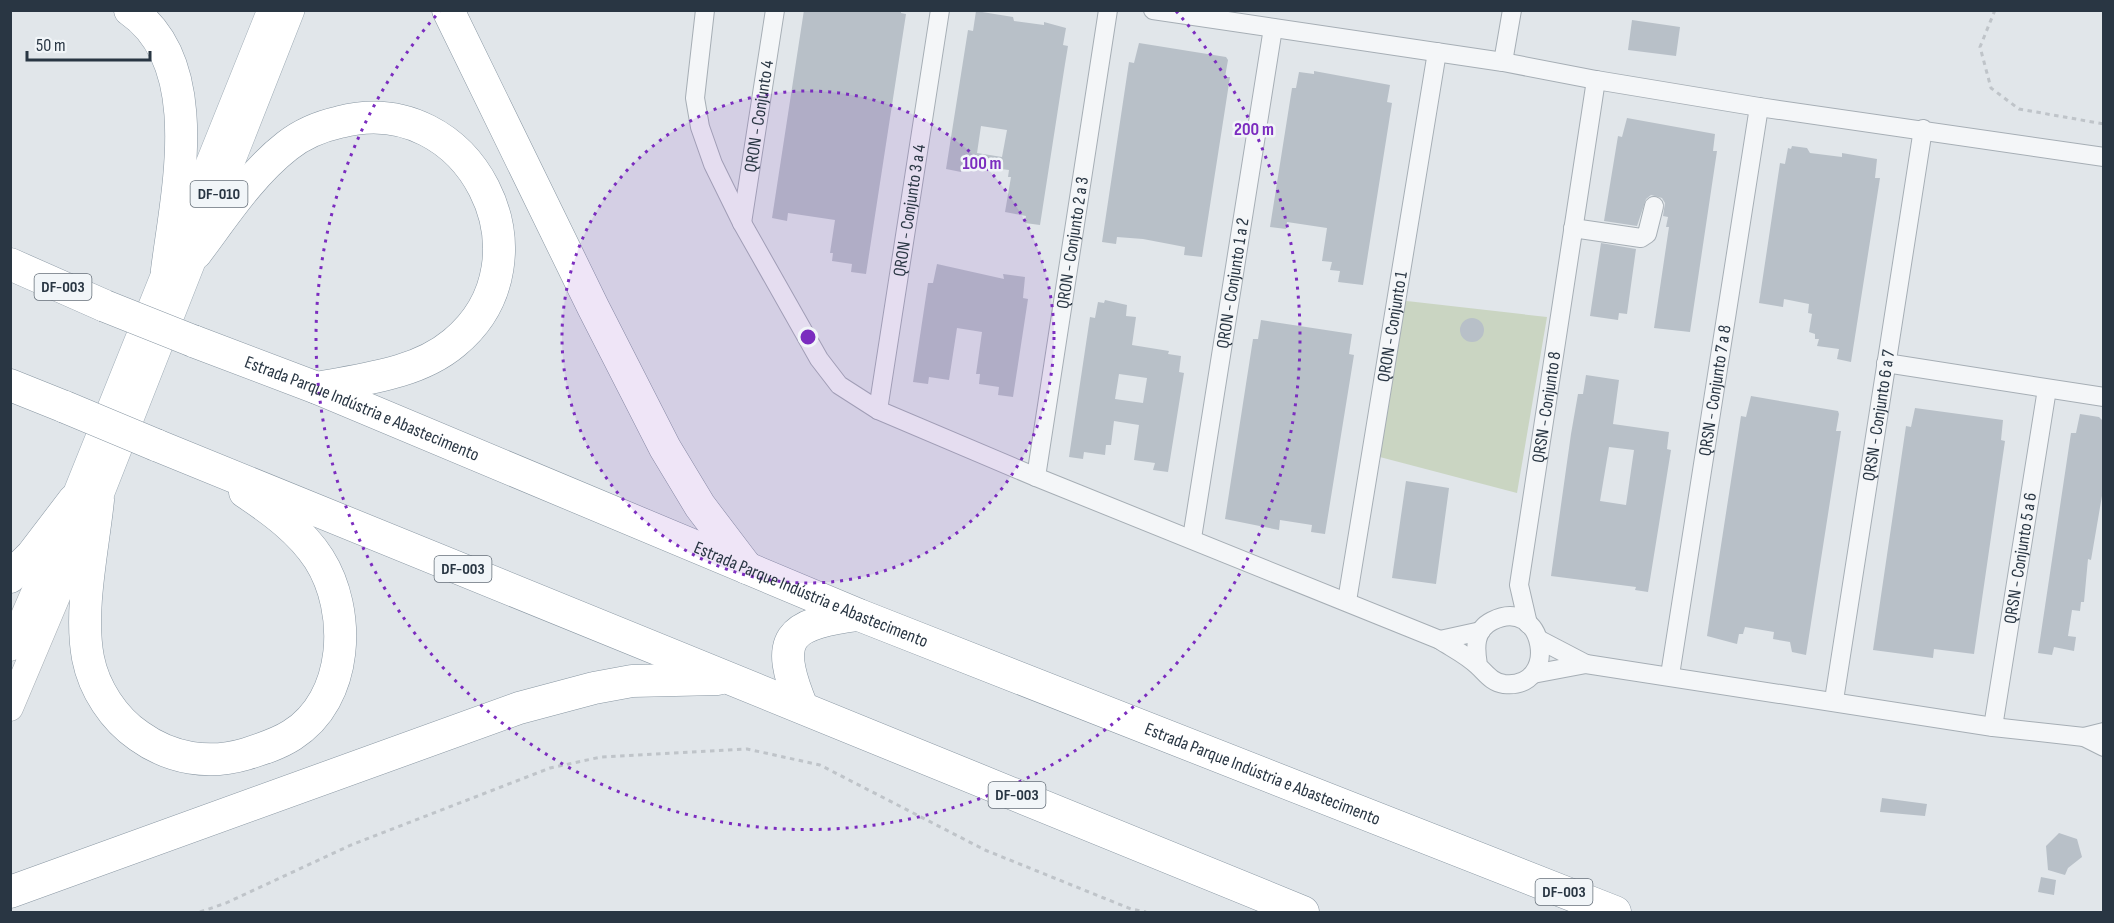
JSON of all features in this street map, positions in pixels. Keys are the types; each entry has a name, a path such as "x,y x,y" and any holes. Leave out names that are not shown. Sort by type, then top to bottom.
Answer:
{"highway":[{"path":"130,10 147,22 165,47 175,74 180,118 179,173 167,270"},
{"path":"448,10 593,307 665,448 700,506 747,568"},
{"path":"196,253 260,171 288,145 321,127 359,117 393,119 432,131 457,149 477,174 494,210 499,247 496,281 481,316 453,345 408,369 318,388"},
{"name":"Estrada Parque Indústria e Abastecimento","path":"14,263 105,306 318,388 859,615 1616,912"},
{"name":"DF-003","path":"10,386 1303,912"},
{"path":"86,500 85,626 88,660 104,699 125,727 157,749 168,753 191,759 231,759 269,747 294,734 319,708 335,677 341,637 335,592 319,559 295,530 251,496 194,459"},
{"path":"10,577 86,500"},
{"path":"802,707 793,683 789,658 790,644 796,632 823,620 859,615"},
{"path":"10,892 519,708 594,688 632,681 732,679"}],"main road":[{"name":"DF-010","path":"86,500 167,270 271,10"},
{"name":"DF-010","path":"86,500 196,253 291,10"}],"street":[{"name":"QRON - Conjunto 4","path":"742,222 775,10"},
{"name":"QRON - Conjunto 3 a 4","path":"878,410 940,10"},
{"name":"QRON - Conjunto 2 a 3","path":"1036,477 1108,10"},
{"path":"1153,10 1503,62 1596,81 1759,107 1923,129 2103,157"},
{"path":"1503,62 1512,10"},
{"path":"704,12 695,98 700,127 712,164 819,359 839,385 878,410 1036,477 1440,640 1478,665 1488,678 1503,684 1519,682 1533,674 1586,664 1834,700 1994,727 2084,737 2103,732"},
{"name":"QRON - Conjunto 1 a 2","path":"1191,538 1273,28"},
{"name":"QRON - Conjunto 1","path":"1347,601 1437,52"},
{"name":"QRSN - Conjunto 8","path":"1500,618 1519,585 1596,81"},
{"name":"QRSN - Conjunto 7 a 8","path":"1671,675 1759,107"},
{"name":"QRSN - Conjunto 6 a 7","path":"1834,700 1923,129"},
{"path":"1573,228 1641,238 1647,234 1654,206"},
{"path":"1886,363 2103,397"},
{"name":"QRSN - Conjunto 5 a 6","path":"1994,727 2047,389"},
{"name":"DF-010","path":"10,648 86,500"},
{"name":"DF-010","path":"10,708 86,500"},
{"name":"QRSN - Conjunto 8","path":"1519,585 1528,624"},
{"path":"1440,640 1481,631 1500,618 1515,618 1528,624 1540,640 1586,664"},
{"path":"1478,665 1475,648 1481,631"},
{"path":"1533,674 1541,658 1540,640"},
{"path":"2084,737 2103,747"}],"path":[{"path":"1995,10 1980,47 1991,88 2019,109 2103,124"},
{"path":"200,912 226,903 351,845 550,768 601,757 747,749 820,765 985,850 1131,909 1146,912"}],"green space":[{"path":"1398,300 1547,317 1517,493 1376,456"}],"building":[{"path":"804,10 901,10 901,13 906,14 866,274 851,272 852,264 832,261 833,253 830,253 835,220 788,213 787,221 772,218"},
{"path":"976,11 1013,17 1014,21 1044,25 1044,22 1066,28 1063,45 1068,46 1040,225 1025,223 1026,216 1005,212 1011,177 1008,177 1009,170 962,164 961,172 946,169 968,30 973,31","holes":["981,126 1007,130 1002,157 977,153"]},
{"path":"1632,20 1680,27 1676,56 1628,50"},
{"path":"1139,43 1226,57 1228,60 1225,77 1230,77 1202,257 1184,255 1185,247 1143,239 1117,237 1116,244 1102,242 1129,62 1134,63"},
{"path":"1314,71 1390,85 1387,102 1392,103 1363,285 1338,282 1340,271 1330,270 1332,262 1322,261 1327,228 1287,222 1286,229 1270,227 1292,88 1296,88 1299,72 1314,74"},
{"path":"1627,118 1715,134 1713,151 1717,151 1690,332 1654,328 1669,227 1666,227 1668,217 1663,216 1665,203 1662,198 1651,195 1646,199 1637,226 1604,221 1618,136 1622,137"},
{"path":"1792,146 1807,148 1810,153 1842,157 1842,153 1877,159 1875,178 1880,178 1851,362 1837,359 1839,349 1817,346 1819,339 1815,339 1815,334 1809,332 1812,314 1808,313 1809,304 1784,299 1783,307 1759,303 1780,163 1785,164 1788,148 1791,149"},
{"path":"1601,243 1636,249 1627,314 1619,313 1618,320 1590,316"},
{"path":"937,264 1004,279 1003,274 1025,277 1023,298 1028,299 1013,397 998,395 999,387 979,384 980,374 976,374 982,332 957,328 949,380 929,377 928,384 913,382 928,283 933,283"},
{"path":"1105,300 1127,305 1126,316 1136,317 1132,345 1169,351 1168,354 1181,356 1179,372 1184,373 1168,472 1153,470 1155,463 1134,460 1139,425 1114,421 1111,445 1106,445 1105,455 1084,452 1083,459 1069,457 1090,317 1095,318 1098,302 1104,303","holes":["1119,374 1147,378 1143,403 1115,399"]},
{"path":"1472,318 1480,322 1484,330 1480,338 1472,342 1464,338 1460,330 1464,322"},
{"path":"1261,320 1352,334 1349,354 1354,355 1325,534 1311,532 1312,525 1280,520 1279,530 1225,519 1253,339 1258,339"},
{"path":"1586,375 1619,380 1613,424 1669,432 1667,449 1671,450 1648,592 1635,590 1636,587 1551,576 1578,394 1583,394","holes":["1609,447 1634,450 1626,505 1600,501"]},
{"path":"1751,396 1838,411 1839,414 1836,431 1841,431 1806,655 1792,652 1790,642 1773,639 1774,632 1745,627 1743,634 1739,634 1737,644 1707,636 1741,416 1746,417"},
{"path":"1915,408 2003,420 2001,440 2005,441 1974,654 1934,649 1933,658 1873,650 1906,426 1911,427"},
{"path":"2080,414 2099,417 2103,421 2103,490 2091,560 2088,559 2084,602 2081,602 2080,611 2072,610 2068,636 2076,637 2074,651 2054,647 2052,655 2038,653 2071,433 2076,433"},
{"path":"1406,481 1449,488 1436,584 1392,578"},
{"path":"1882,798 1927,804 1925,816 1880,812"},
{"path":"2059,833 2077,839 2082,857 2068,868 2065,875 2048,870 2046,846"},
{"path":"2041,877 2056,880 2054,895 2038,892"}]}
